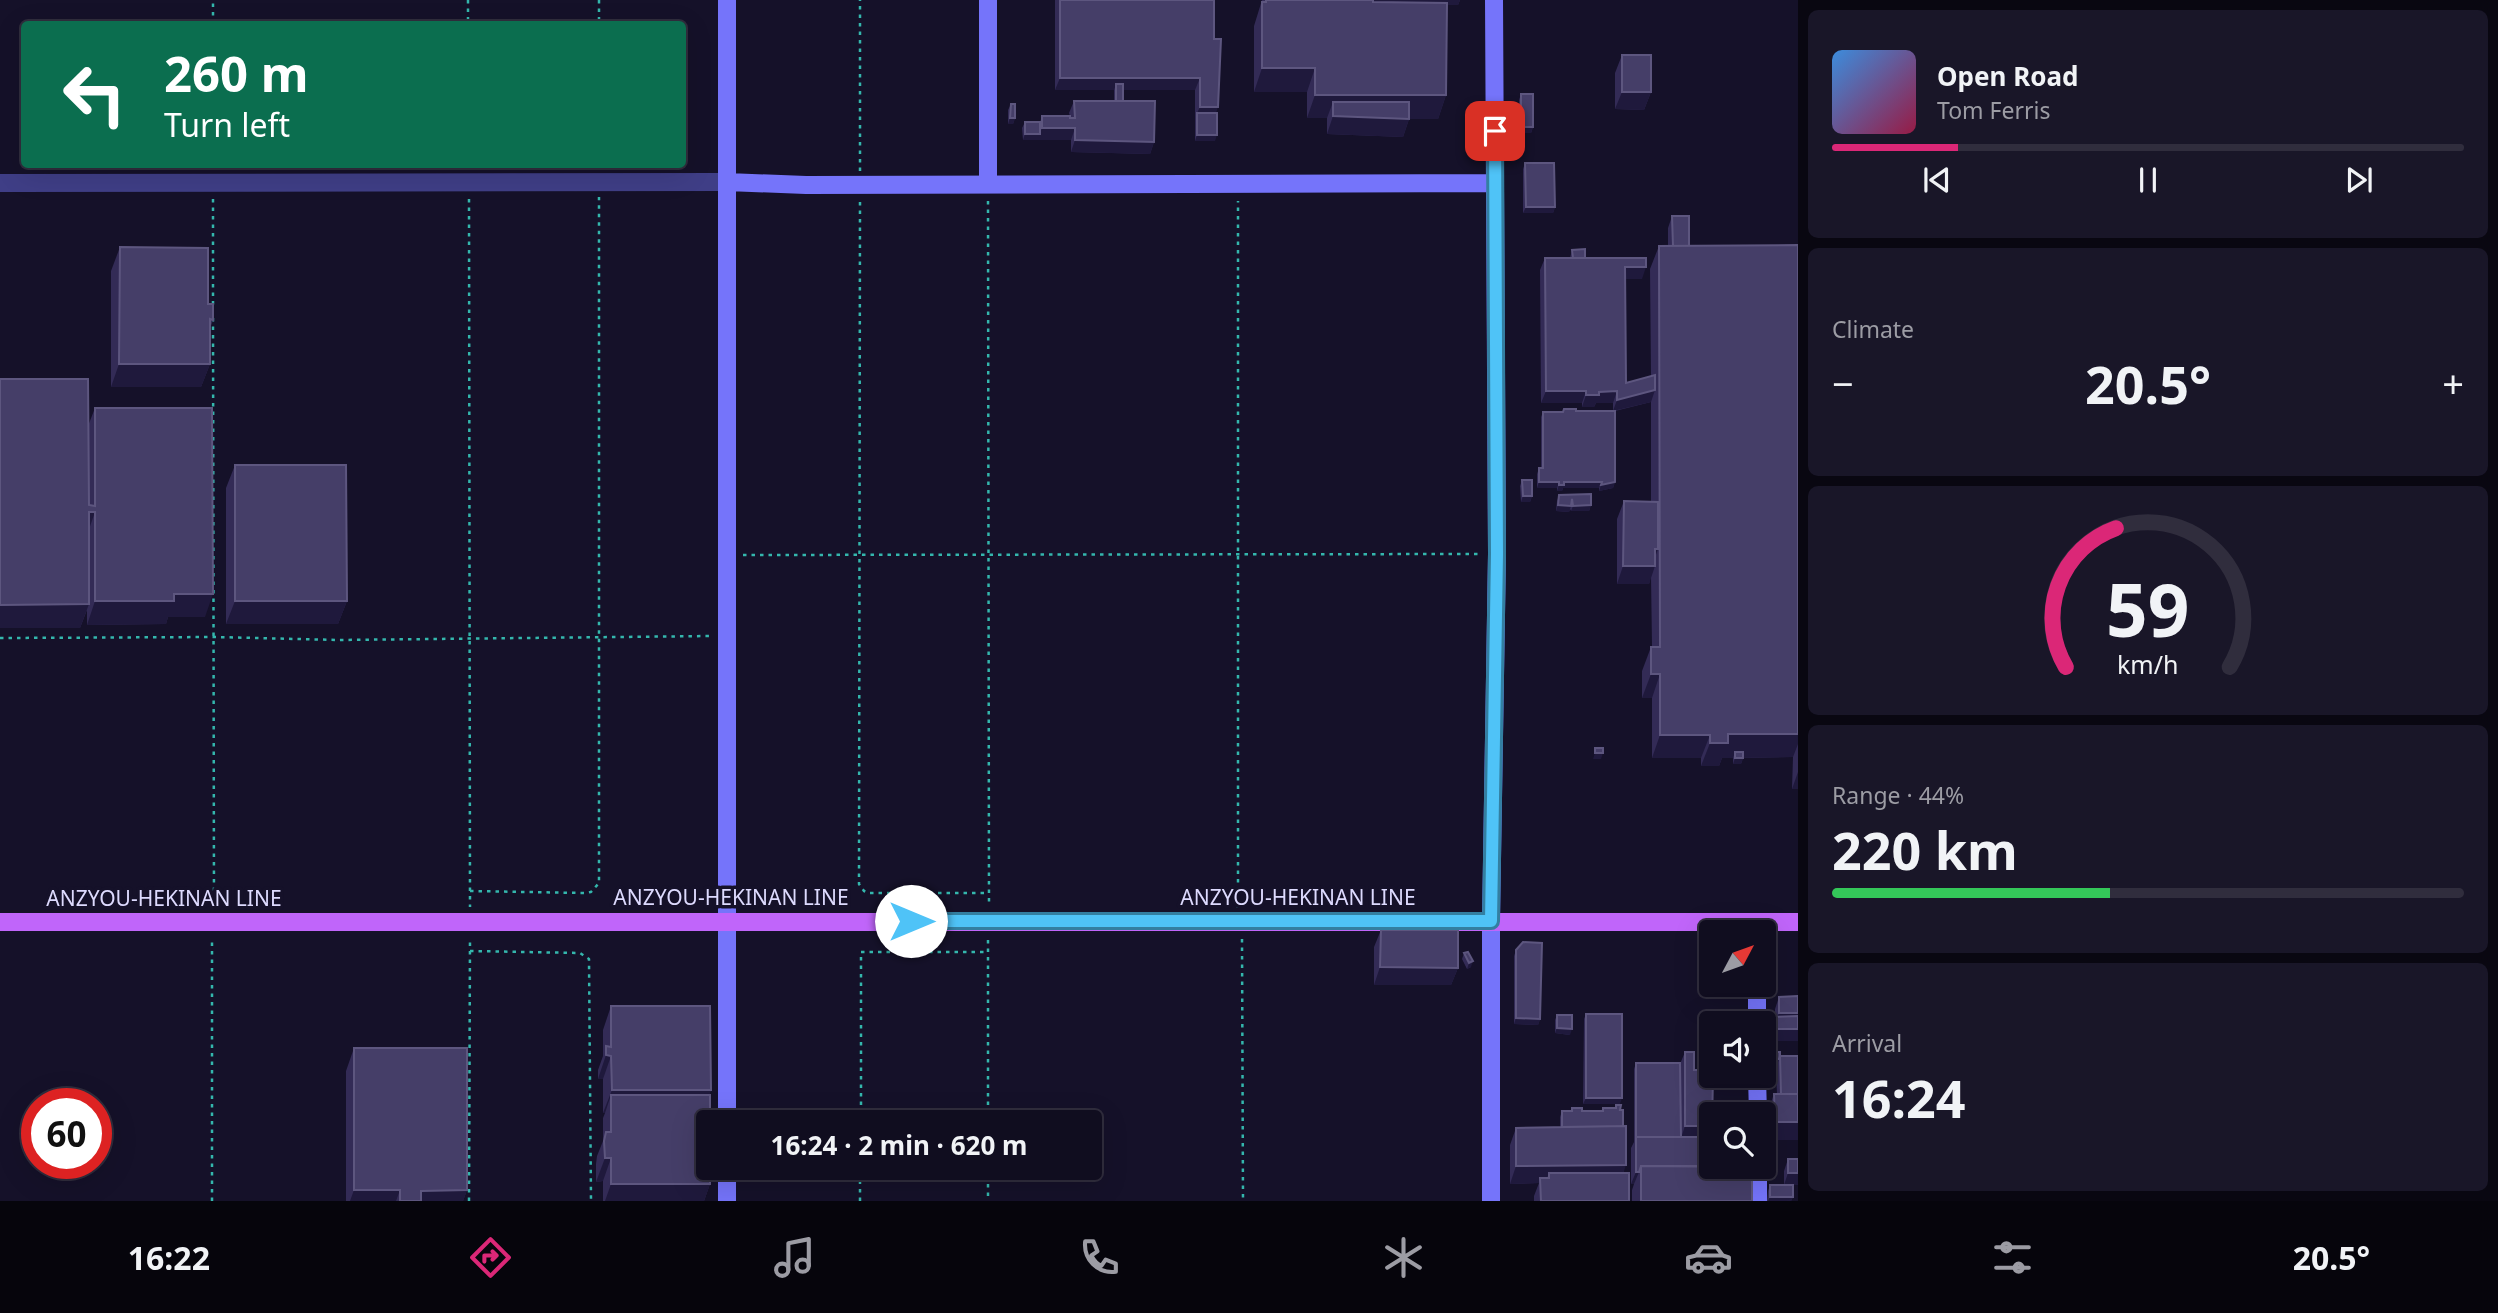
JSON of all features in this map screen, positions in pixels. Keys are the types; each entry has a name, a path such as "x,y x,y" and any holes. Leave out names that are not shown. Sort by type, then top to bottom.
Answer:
{"main road":[{"name":"ANZYOU-HEKINAN LINE","path":"0,922 1240,920 1491,921 1699,926"},
{"name":"ANZYOU-HEKINAN LINE","path":"1776,925 1798,922"}],"street":[{"path":"727,0 727,1110"},
{"path":"988,0 988,184"},
{"path":"1491,1201 1491,921 1497,554 1494,0"},
{"path":"0,183 1495,183"},
{"path":"1758,1179 1758,1201"},
{"path":"727,1180 727,1201"}],"path":[{"path":"213,21 214,0"},
{"path":"468,0 468,21"},
{"path":"599,0 599,21"},
{"path":"860,0 859,884 864,891 869,892 989,893"},
{"path":"212,1201 215,900 213,182"},
{"path":"469,182 469,1201"},
{"path":"470,891 585,893 591,892 599,883 599,183"},
{"path":"1238,183 1236,899 1243,946 1243,1201"},
{"path":"988,184 988,1110"},
{"path":"726,556 987,553 1497,554"},
{"path":"0,638 214,637 339,640 727,636"},
{"path":"470,951 580,953 589,959 591,1201"},
{"path":"860,1110 861,952 988,952"},
{"path":"860,1180 860,1201"},
{"path":"988,1180 988,1201"}],"building":[{"path":"1060,0 1214,0 1214,39 1221,39 1218,107 1200,107 1200,78 1060,78"},
{"path":"1262,2 1447,3 1446,95 1315,95 1315,68 1262,68"},
{"path":"1622,55 1651,55 1651,92 1622,92"},
{"path":"1116,84 1123,84 1123,101 1116,101"},
{"path":"1521,94 1533,94 1533,127 1521,127"},
{"path":"1074,101 1155,101 1154,142 1075,140 1075,128 1042,128 1042,116 1075,118"},
{"path":"1333,102 1409,102 1409,119 1333,116"},
{"path":"1011,104 1015,104 1015,118 1010,118"},
{"path":"1197,113 1217,113 1217,135 1197,135"},
{"path":"1025,122 1040,122 1040,134 1025,134"},
{"path":"1525,163 1554,163 1555,207 1526,207"},
{"path":"1672,216 1689,216 1689,246 1673,246"},
{"path":"1798,245 1798,734 1728,734 1728,743 1710,743 1710,735 1660,735 1660,674 1651,674 1651,647 1660,647 1659,246"},
{"path":"120,247 208,248 208,304 213,304 213,320 210,319 210,364 119,364"},
{"path":"1585,249 1585,258 1573,258 1572,250"},
{"path":"1545,258 1646,258 1646,267 1625,267 1626,383 1655,375 1655,390 1617,400 1617,391 1586,395 1586,391 1546,391"},
{"path":"0,379 88,379 89,505 95,506 95,408 212,408 213,594 174,594 174,601 95,601 95,512 89,512 89,604 0,605"},
{"path":"1564,409 1615,411 1615,482 1601,485 1602,482 1564,482 1564,485 1559,485 1559,482 1539,482 1539,468 1543,468 1543,412 1563,412"},
{"path":"235,465 346,465 347,601 235,601"},
{"path":"1522,480 1532,480 1532,496 1523,496"},
{"path":"1591,494 1591,505 1573,506 1572,499 1571,506 1558,505 1559,495"},
{"path":"1624,501 1658,502 1658,549 1655,549 1655,566 1623,566"},
{"path":"1595,748 1603,748 1603,753 1595,753"},
{"path":"1735,752 1743,752 1743,758 1735,758"},
{"path":"1381,930 1458,930 1458,968 1380,967"},
{"path":"1523,942 1542,943 1540,1019 1516,1018 1516,950"},
{"path":"1468,952 1473,961 1469,963 1464,953"},
{"path":"1798,996 1798,1013 1779,1013 1779,997"},
{"path":"611,1006 710,1006 711,1090 612,1090 611,1056 606,1055 606,1046 611,1047"},
{"path":"1586,1014 1622,1014 1622,1098 1586,1098"},
{"path":"1557,1015 1572,1015 1572,1029 1557,1028"},
{"path":"1798,1016 1798,1029 1776,1029 1776,1017"},
{"path":"354,1048 467,1048 467,1190 421,1191 421,1201 400,1201 400,1190 354,1190"},
{"path":"1685,1052 1694,1052 1694,1070 1699,1070 1699,1088 1713,1088 1712,1102 1699,1102 1699,1126 1685,1126"},
{"path":"1780,1056 1798,1056 1798,1094 1781,1094"},
{"path":"1636,1063 1680,1063 1681,1137 1636,1137"},
{"path":"1774,1094 1798,1094 1798,1122 1776,1122"},
{"path":"611,1095 710,1095 710,1110 696,1110 696,1180 710,1180 710,1184 611,1184 611,1158 605,1158 604,1141 606,1132 611,1132"},
{"path":"1616,1105 1621,1105 1620,1110 1623,1110 1623,1126 1562,1127 1562,1111 1582,1108 1582,1111 1603,1111 1603,1108 1616,1108"},
{"path":"1626,1126 1626,1165 1516,1166 1516,1128"},
{"path":"1636,1137 1699,1137 1699,1166 1641,1166 1639,1172 1636,1172"},
{"path":"1788,1159 1798,1159 1798,1173 1788,1173"},
{"path":"1641,1166 1699,1167 1699,1179 1752,1179 1752,1201 1641,1201"},
{"path":"1549,1173 1629,1173 1629,1201 1541,1201 1540,1178 1549,1178"},
{"path":"1770,1185 1793,1185 1793,1197 1770,1197"}],"route":[{"path":"911,921 1491,921 1497,554 1495,131"}]}
